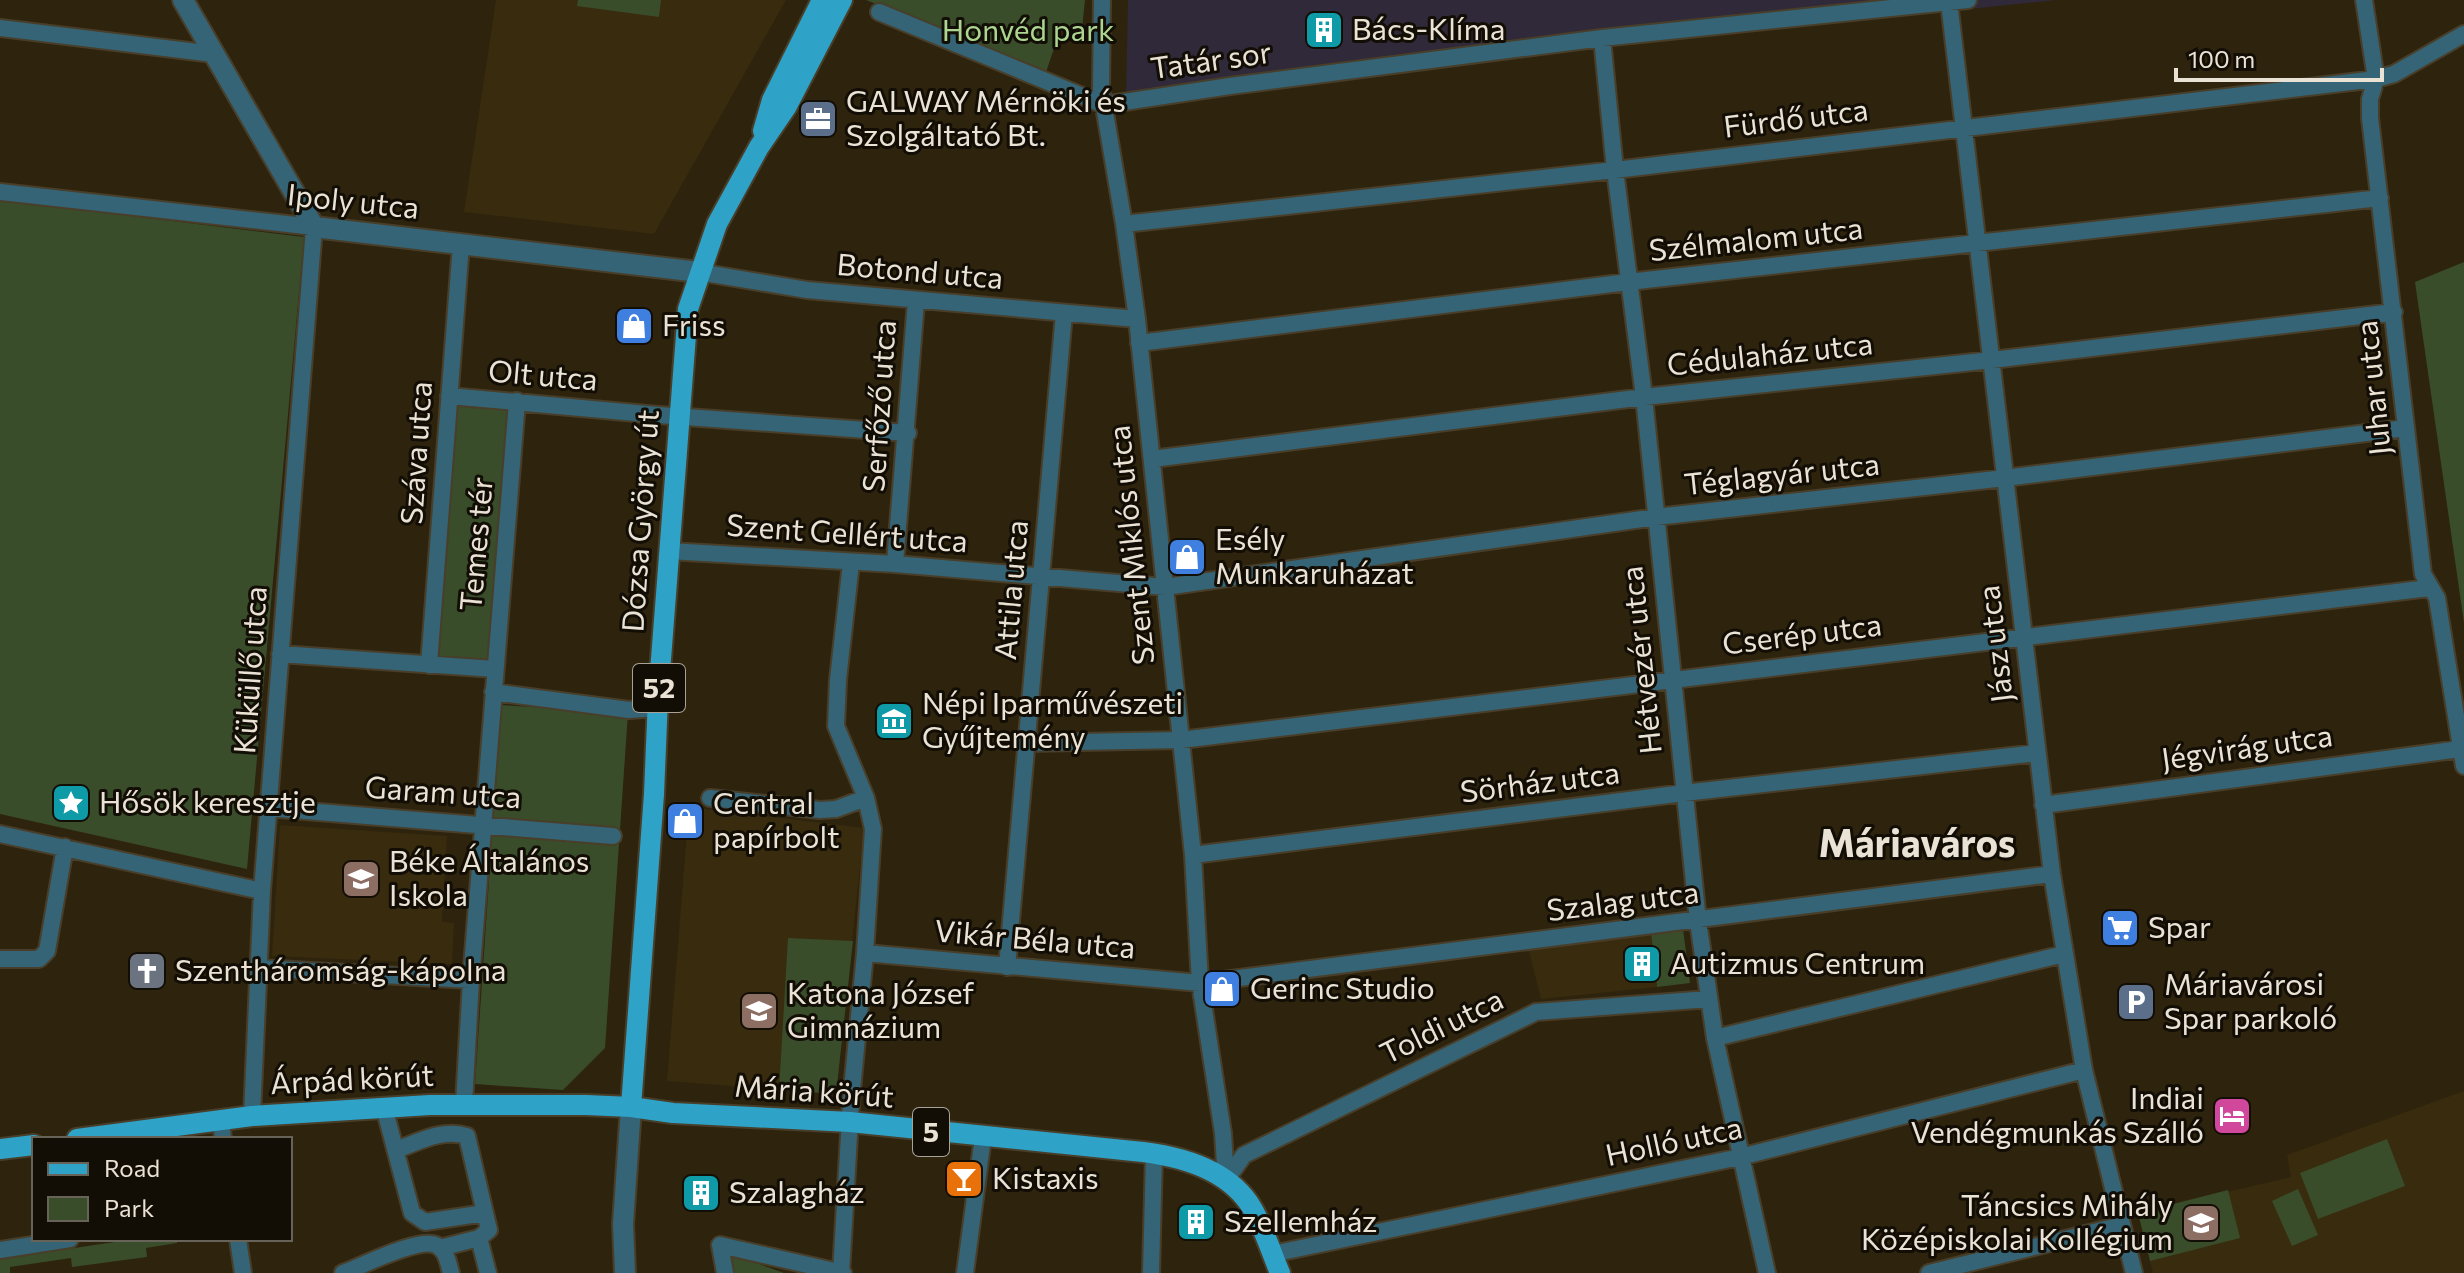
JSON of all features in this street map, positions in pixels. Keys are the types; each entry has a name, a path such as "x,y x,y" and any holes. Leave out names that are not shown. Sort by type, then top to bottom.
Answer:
{"main road":[{"name":"Dózsa György út","path":"759,147 772,100 822,0"},
{"name":"Dózsa György út","path":"631,1107 654,794 657,708 688,309 717,224 759,147 787,106 842,0"},
{"name":"Árpád körút","path":"109,1137 222,1130 252,1116 384,1107 464,1104 631,1107"},
{"name":"Mária körút","path":"631,1107 661,1112 850,1122 1154,1154 1180,1158 1226,1180"},
{"path":"0,1149 32,1145"},
{"name":"5","path":"1226,1180 1252,1208 1276,1263"}],"street":[{"path":"183,0 314,227"},
{"name":"Szent Miklós utca","path":"1102,0 1099,69 1137,319 1193,855 1200,983 1219,1103 1226,1180"},
{"name":"Tatár sor","path":"1104,105 1602,38 1968,0"},
{"name":"Juhar utca","path":"2364,0 2376,79 2370,99 2370,118 2423,574 2437,598 2464,766"},
{"name":"Jász utca","path":"1950,1 2052,874 2084,1070 2134,1273"},
{"path":"879,12 1104,105"},
{"path":"0,28 214,54"},
{"name":"Fürdő utca","path":"1124,224 1615,170 2376,79 2394,74 2464,34"},
{"name":"Hétvezér utca","path":"1602,38 1628,282 1644,397 1698,921 1715,1038 1767,1273"},
{"name":"Ipoly utca","path":"0,192 699,272"},
{"name":"Szélmalom utca","path":"1139,343 1628,282 2380,198"},
{"name":"Küküllő utca","path":"252,1116 262,891 314,227"},
{"name":"Száva utca","path":"429,665 461,244"},
{"name":"Botond utca","path":"699,272 807,290 1137,319"},
{"name":"Serfőző utca","path":"895,564 908,433 916,301"},
{"name":"Cédulaház utca","path":"1152,459 1644,397 1992,360 2394,312"},
{"name":"Attila utca","path":"1007,967 1064,313"},
{"name":"Olt utca","path":"449,396 908,433"},
{"name":"Temes tér","path":"464,1104 517,401"},
{"name":"Téglagyár utca","path":"1165,587 1656,517 2406,428"},
{"name":"Szent Gellért utca","path":"669,551 895,564 1165,587"},
{"path":"725,1273 720,1245 842,1273 850,1122 873,829 866,798 836,726 851,563"},
{"name":"Cserép utca","path":"1028,743 1181,740 2429,588"},
{"path":"280,654 495,669"},
{"path":"493,692 629,710 657,708"},
{"name":"Jégvirág utca","path":"2043,805 2460,749"},
{"name":"Sörház utca","path":"1193,855 1684,793 2037,753"},
{"path":"710,798 820,810 836,809 866,798"},
{"name":"Garam utca","path":"269,808 483,823 613,836"},
{"path":"0,834 262,891"},
{"path":"0,959 39,959 47,951 65,847"},
{"name":"Szalag utca","path":"1200,983 2052,874"},
{"name":"Vikár Béla utca","path":"865,953 1200,983"},
{"path":"1715,1038 2064,954"},
{"path":"258,968 471,980"},
{"name":"Toldi utca","path":"1226,1180 1244,1155 1536,1012 1709,999"},
{"name":"Holló utca","path":"1276,1263 1740,1157 2084,1070"},
{"path":"384,1107 412,1213 425,1222 485,1213"},
{"path":"625,1273 623,1224 631,1107"},
{"path":"343,1273 421,1244 433,1244 446,1260 489,1230 467,1136 441,1134 396,1150"},
{"path":"965,1273 983,1137"},
{"path":"1151,1273 1154,1154"},
{"path":"1929,1273 2122,1225"},
{"path":"479,1238 488,1273"},
{"path":"0,1250 57,1241"},
{"path":"238,1241 243,1273"}],"shaded area":[{"path":"496,0 786,0 654,234 464,212"},
{"path":"1128,0 2057,0 1126,96"},
{"name":"Katona József Gimnázium","path":"689,807 864,828 836,1094 667,1081"},
{"name":"Béke Általános Iskola","path":"280,825 447,836 442,922 454,923 452,964 272,956"},
{"path":"1651,933 1657,987 1541,999 1529,951"},
{"path":"2464,1091 2464,1273 2153,1273 2138,1213 2291,1177 2287,1155"}],"green space":[{"path":"578,0 661,0 659,17 577,6"},
{"name":"Honvéd park","path":"866,0 1085,0 1081,38 1060,31 1046,72"},
{"path":"0,200 304,237 247,869 0,814"},
{"path":"2464,262 2464,623 2415,282"},
{"path":"455,404 509,408 489,664 436,660"},
{"path":"501,705 628,713 605,1048 563,1090 475,1084"},
{"path":"1683,929 1690,983 1657,987 1651,933"},
{"path":"788,938 853,941 836,1094 779,1090"},
{"path":"2387,1139 2405,1186 2318,1219 2300,1173"},
{"path":"2298,1189 2318,1235 2292,1246 2272,1201"},
{"path":"2228,1190 2240,1238 2150,1261 2138,1213"},
{"path":"122,1241 177,1241 146,1248 147,1257 72,1267 71,1258 10,1267 10,1273 0,1273 0,1259"},
{"path":"726,1252 784,1273 730,1273"}],"place":[{"name":"Bács-Klíma","path":"1324,30"},
{"name":"GALWAY Mérnöki és Szolgáltató Bt.","path":"818,119"},
{"name":"Friss","path":"634,326"},
{"name":"Esély Munkaruházat","path":"1187,557"},
{"name":"Népi Iparművészeti Gyűjtemény","path":"894,721"},
{"name":"Hősök keresztje","path":"71,803"},
{"name":"Central papírbolt","path":"685,821"},
{"name":"Béke Általános Iskola","path":"361,879"},
{"name":"Spar","path":"2120,928"},
{"name":"Autizmus Centrum","path":"1642,964"},
{"name":"Szentháromság-kápolna","path":"147,971"},
{"name":"Gerinc Studio","path":"1222,989"},
{"name":"Máriavárosi Spar parkoló","path":"2136,1002"},
{"name":"Katona József Gimnázium","path":"759,1011"},
{"name":"Indiai Vendégmunkás Szálló","path":"2232,1116"},
{"name":"Kistaxis","path":"964,1179"},
{"name":"Szalagház","path":"701,1193"},
{"name":"Szellemház","path":"1196,1222"},
{"name":"Táncsics Mihály Középiskolai Kollégium","path":"2201,1223"}],"district":[{"name":"Máriaváros","path":"1917,844"}]}
